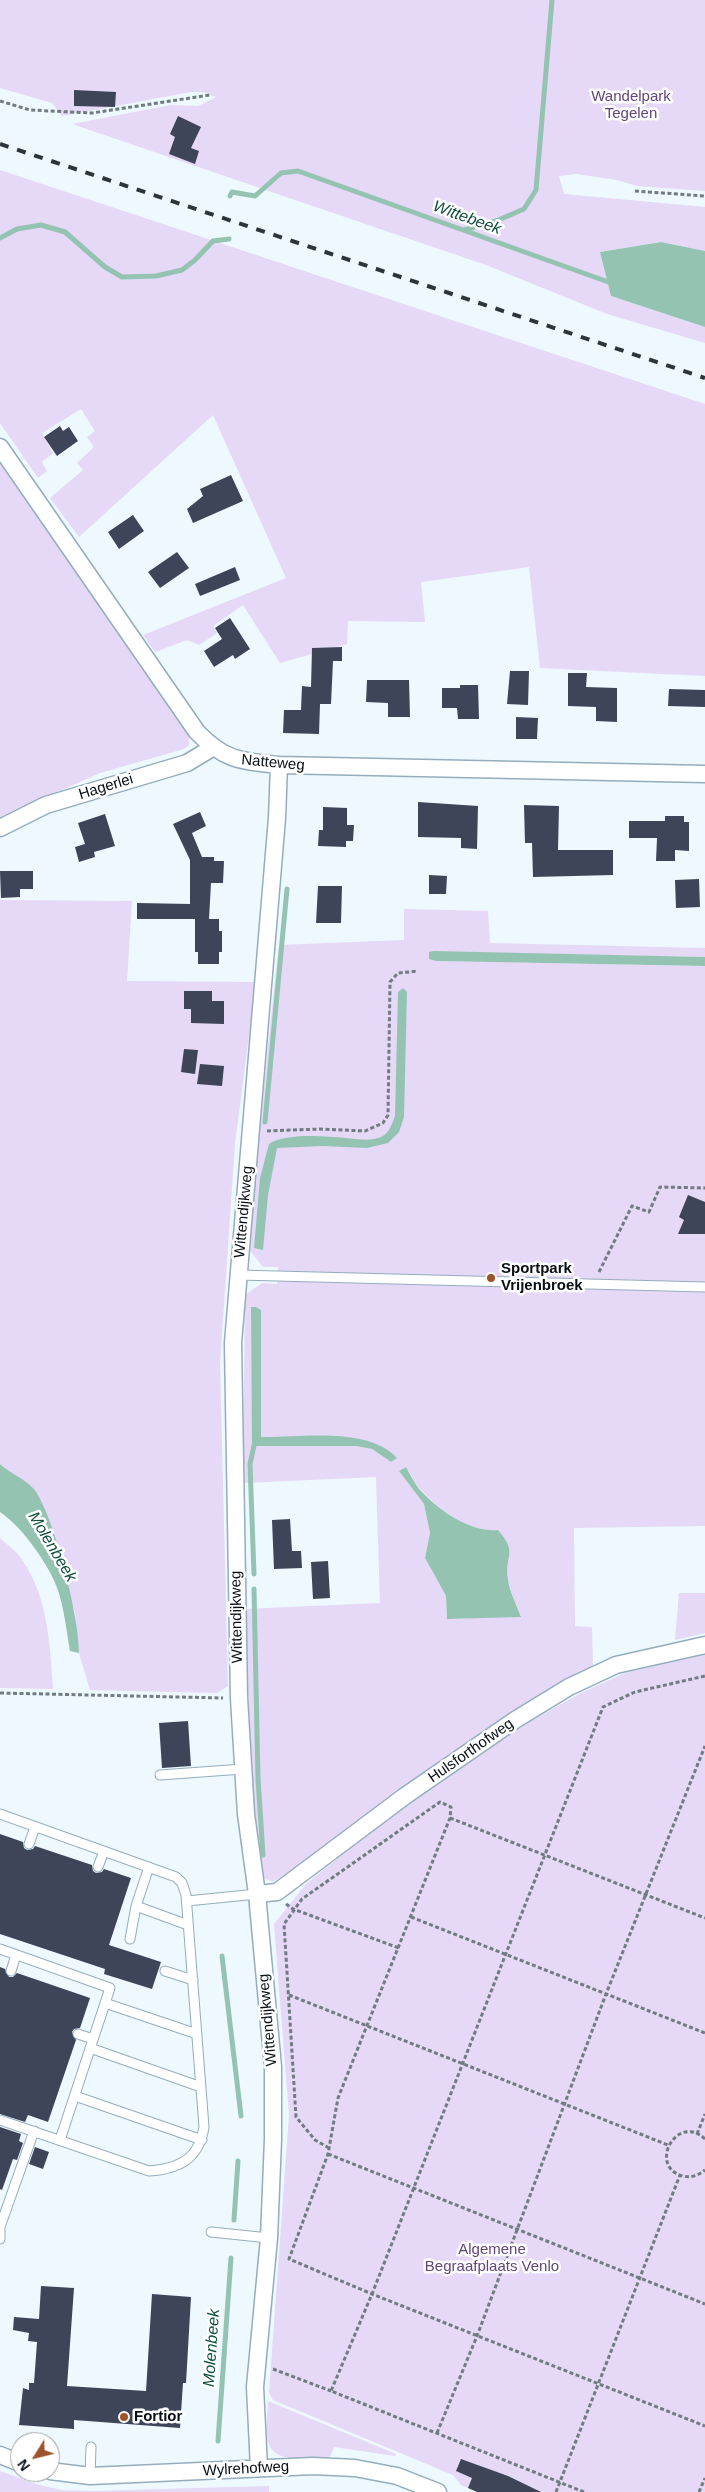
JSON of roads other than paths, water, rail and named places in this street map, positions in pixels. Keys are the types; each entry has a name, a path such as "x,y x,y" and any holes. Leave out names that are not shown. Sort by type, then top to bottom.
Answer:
{"street":[{"name":"Natteweg","path":"0,447 197,732 212,748 237,761 279,765 705,774"},
{"name":"Hagerlei","path":"0,828 46,805 187,763 212,748"},
{"name":"Wittendijkweg","path":"259,2468 255,2387 269,2238 273,2139 272,2067 257,1894 246,1814 239,1698 233,1352 277,818 279,765"},
{"name":"Hulsforthofweg","path":"257,1894 277,1892 405,1796 515,1720 569,1687 616,1665 705,1645"},
{"name":"Wylrehofweg","path":"60,2472 90,2476 312,2466 355,2468 397,2476 438,2492"}],"lane":[{"path":"238,1275 705,1287"},
{"path":"160,1775 243,1769"},
{"path":"0,1814 176,1877 182,1883 186,1901 204,2127 202,2140 195,2152 181,2165 166,2170 149,2171 0,2120"},
{"path":"30,1844 35,1826"},
{"path":"98,1867 104,1851"},
{"path":"130,1939 136,1906 149,1867"},
{"path":"186,1901 257,1894"},
{"path":"136,1906 188,1925"},
{"path":"0,1949 110,1988 60,2140"},
{"path":"11,1971 16,1955"},
{"path":"165,1971 193,1980"},
{"path":"105,2003 197,2034"},
{"path":"78,2034 92,2043 201,2087"},
{"path":"75,2096 202,2140"},
{"path":"0,2239 0,2227 34,2131"},
{"path":"211,2232 269,2238"},
{"path":"90,2476 91,2447"}],"water":[{"path":"661,242 705,251 705,327 611,296 600,252"},
{"path":"429,952 705,957 705,966 436,961 429,959"},
{"path":"403,988 407,992 404,1117 399,1132 388,1143 367,1148 323,1146 277,1148 268,1195 263,1250 254,1248 260,1178 269,1144 285,1138 306,1136 374,1139 383,1136 391,1127 395,1116 398,992"},
{"path":"251,1307 261,1310 261,1437 333,1436 351,1438 369,1441 384,1448 397,1458 391,1462 372,1449 356,1446 252,1446"},
{"path":"0,1464 34,1489 50,1521 70,1593 79,1653 70,1651 62,1604 57,1586 51,1575 28,1539 0,1512"},
{"path":"406,1467 420,1490 456,1519 476,1528 498,1530 508,1544 507,1571 509,1584 521,1617 447,1619 446,1596 425,1558 430,1533 424,1504 399,1471"}],"waterway":[{"path":"464,230 496,221 524,209 536,190 552,0"},
{"name":"Wittebeek","path":"230,196 232,192 255,196 281,173 298,171 614,284"},
{"name":"Wittebeek","path":"0,238 17,229 41,225 65,232 105,267 122,277 156,276 182,270 195,260 213,241 229,239"},
{"path":"265,1122 287,889"},
{"path":"254,1574 250,1464 255,1441"},
{"path":"254,1589 258,1779 263,1855"},
{"name":"Molenbeek","path":"222,1956 241,2116"},
{"name":"Molenbeek","path":"234,2220 238,2161"},
{"name":"Molenbeek","path":"218,2441 231,2258"}],"railway":[{"path":"0,144 705,378"}],"place":[{"name":"Sportpark Vrijenbroek","path":"491,1278"},
{"name":"Fortior","path":"124,2417"}],"park label":[{"name":"Wandelpark Tegelen","path":"631,106"},
{"name":"Algemene Begraafplaats Venlo","path":"492,2258"}]}
